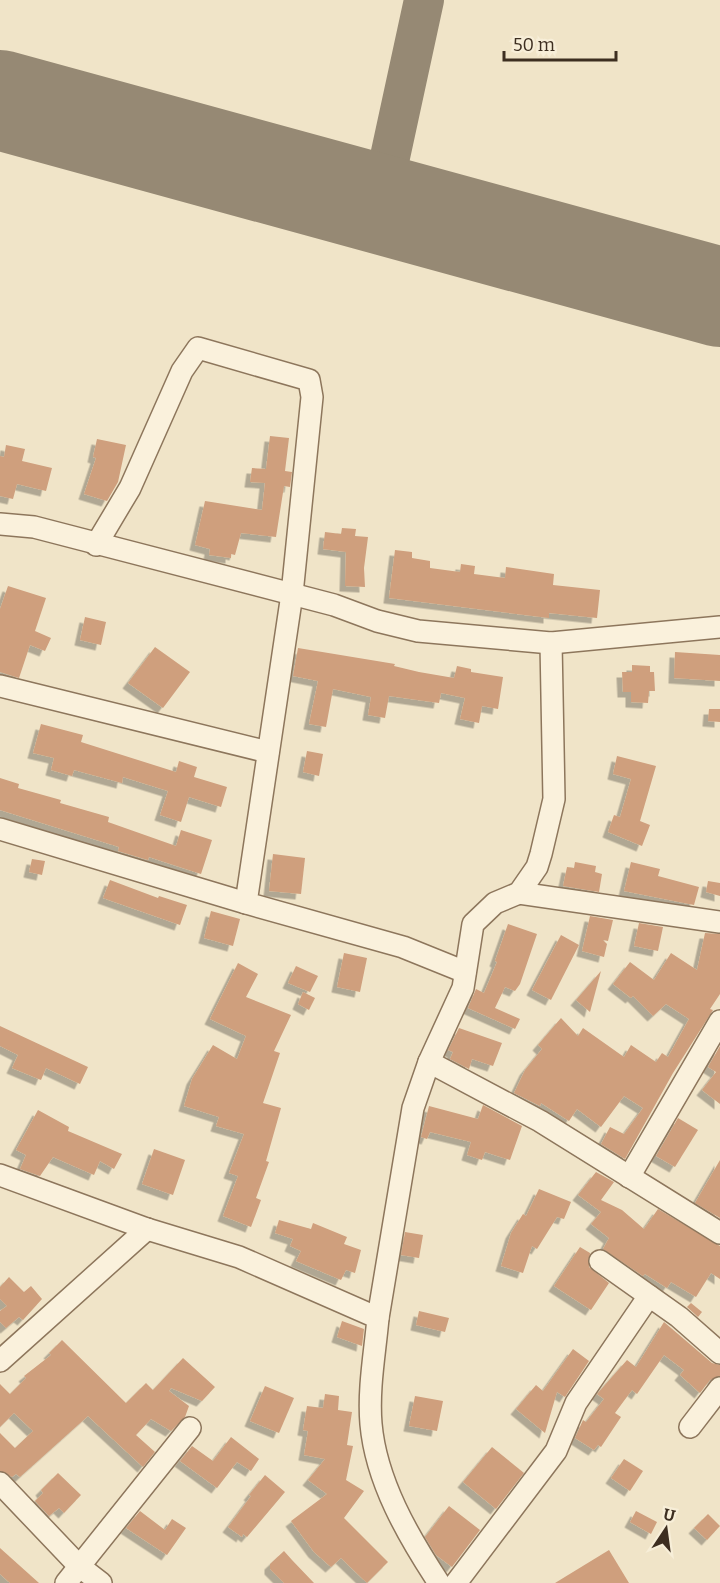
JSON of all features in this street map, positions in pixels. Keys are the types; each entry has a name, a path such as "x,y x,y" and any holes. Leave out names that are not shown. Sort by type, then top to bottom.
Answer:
{"street":[{"path":"96,545 130,488 182,371 195,351 201,347 303,376 310,383 312,397 292,594 246,903"},
{"path":"0,524 34,527 96,545 292,594 418,631 551,643 720,627"},
{"path":"519,893 539,860 554,799 551,643"},
{"path":"0,686 267,752"},
{"path":"0,829 246,903 403,947 465,972"},
{"path":"439,1583 409,1538 393,1505 376,1451 371,1424 371,1405 378,1318 413,1108 429,1062 457,1004 473,924 495,903 519,893 720,922"},
{"path":"629,1177 720,1021"},
{"path":"429,1062 540,1121 720,1233"},
{"path":"0,1175 147,1229 239,1257 378,1318"},
{"path":"0,1361 147,1229"},
{"path":"600,1261 649,1296 720,1353"},
{"path":"456,1583 470,1568 556,1450 576,1403 649,1296"},
{"path":"690,1427 720,1388"},
{"path":"66,1583 190,1428"},
{"path":"0,1483 79,1566 101,1583"}],"building":[{"path":"270,436 289,438 285,471 292,472 290,487 284,486 276,537 241,533 235,555 231,554 231,558 209,555 210,549 195,545 205,501 262,510 265,483 250,482 252,468 266,469"},
{"path":"97,439 126,445 118,482 107,501 84,494 96,458 93,457"},
{"path":"6,445 25,449 22,461 52,468 46,491 17,484 13,499 0,496 0,456 4,457"},
{"path":"342,528 356,529 355,536 368,537 364,568 365,587 345,586 346,552 323,549 325,532 341,534"},
{"path":"395,550 412,552 412,558 430,561 430,568 460,572 461,564 475,566 474,574 505,578 506,567 554,574 553,585 600,590 597,618 549,613 549,618 389,598"},
{"path":"8,586 46,598 35,631 51,638 45,651 30,645 19,678 0,672 0,609"},
{"path":"85,617 106,622 101,645 80,640"},
{"path":"155,647 190,672 163,708 128,683"},
{"path":"298,648 395,664 394,666 419,672 454,678 457,666 471,669 471,672 503,677 498,709 482,706 479,723 460,719 465,698 441,693 439,703 389,696 385,718 368,715 371,697 333,689 326,727 309,724 318,681 293,676"},
{"path":"675,652 720,655 720,681 674,678"},
{"path":"632,665 650,666 650,672 654,672 655,691 649,691 648,703 631,702 631,692 623,692 622,672 632,672"},
{"path":"709,709 720,709 720,722 708,721"},
{"path":"41,724 83,735 81,742 176,772 179,761 197,767 194,777 227,787 221,807 189,797 181,822 160,815 168,791 123,777 122,783 74,770 72,776 51,770 54,758 33,753"},
{"path":"307,751 323,754 319,776 303,772"},
{"path":"617,756 656,766 640,821 650,825 642,846 608,832 614,815 620,817 631,779 613,774"},
{"path":"0,778 19,784 18,788 109,817 108,822 176,846 181,830 212,840 201,874 149,857 148,860 118,851 119,847 0,810"},
{"path":"273,854 305,858 301,894 269,891"},
{"path":"32,859 45,861 42,875 29,872"},
{"path":"575,862 596,866 595,872 602,874 599,892 563,886 567,867 574,868"},
{"path":"631,862 660,869 658,876 699,887 694,905 624,891"},
{"path":"110,880 158,898 159,896 187,905 180,925 103,898"},
{"path":"708,881 720,883 720,896 706,892"},
{"path":"211,911 240,919 233,946 204,938"},
{"path":"590,916 613,920 608,941 603,940 607,944 604,957 582,951"},
{"path":"639,923 663,927 658,951 634,946"},
{"path":"508,924 537,934 520,984 515,991 505,987 495,1008 520,1019 515,1029 468,1008 476,989 484,993 497,962 495,961"},
{"path":"705,933 720,934 720,994 710,1009 713,1010 673,1073 625,1159 601,1144 610,1127 624,1134 643,1108 624,1096 601,1127 577,1109 569,1121 541,1103 540,1106 514,1093 525,1070 542,1049 538,1045 561,1018 578,1036 583,1028 624,1057 631,1045 656,1062 662,1053 668,1057 689,1019 666,1004 653,1016 633,996 631,998 613,984 630,962 654,980 671,953 697,970"},
{"path":"561,935 579,945 551,1000 532,990"},
{"path":"344,953 367,958 360,992 337,987"},
{"path":"238,963 258,974 246,997 291,1015 274,1051 280,1053 263,1103 281,1108 266,1161 269,1162 256,1198 261,1200 251,1227 223,1216 238,1176 229,1173 244,1134 216,1126 219,1117 184,1106 192,1079 213,1045 237,1059 246,1036 210,1019"},
{"path":"296,966 318,976 310,992 288,983"},
{"path":"601,971 590,1012 576,1000"},
{"path":"303,992 315,998 309,1010 298,1004"},
{"path":"0,1026 88,1067 80,1084 46,1068 41,1080 12,1068 18,1055 0,1046"},
{"path":"459,1028 502,1043 493,1066 472,1059 469,1069 450,1059 453,1052 448,1050"},
{"path":"720,1046 720,1104 702,1090 716,1072 708,1067"},
{"path":"483,1105 522,1126 510,1160 485,1152 482,1160 467,1155 471,1142 430,1132 427,1139 421,1137 429,1106 478,1119"},
{"path":"38,1110 69,1127 68,1131 122,1154 114,1169 100,1161 94,1175 53,1157 40,1176 20,1169 26,1155 16,1150"},
{"path":"678,1118 698,1130 675,1167 656,1156"},
{"path":"154,1149 185,1160 173,1195 142,1184"},
{"path":"720,1160 720,1218 695,1203"},
{"path":"596,1172 614,1182 601,1200 622,1210 644,1229 658,1209 720,1246 720,1279 711,1273 696,1297 671,1282 667,1288 645,1274 643,1276 603,1249 609,1238 591,1224 601,1212 578,1195"},
{"path":"539,1189 571,1202 564,1219 557,1217 537,1249 532,1246 523,1273 501,1266 511,1233 523,1214 526,1216"},
{"path":"279,1220 311,1229 313,1223 347,1237 344,1244 361,1250 355,1273 346,1270 341,1280 296,1261 301,1251 290,1246 293,1239 275,1233"},
{"path":"405,1232 423,1235 419,1258 401,1255"},
{"path":"580,1247 590,1253 589,1267 609,1283 591,1310 554,1286"},
{"path":"9,1277 24,1292 31,1286 42,1299 23,1320 19,1317 6,1328 0,1322 0,1311 7,1306 0,1299 0,1287"},
{"path":"691,1303 702,1312 698,1317 687,1307"},
{"path":"419,1311 449,1318 445,1332 416,1325"},
{"path":"342,1321 364,1329 362,1346 337,1337"},
{"path":"664,1322 712,1363 720,1365 720,1376 710,1380 700,1393 680,1375 684,1370 664,1355 637,1394 632,1390 615,1413 621,1417 601,1447 598,1445 594,1450 575,1438 583,1420 586,1422 604,1399 597,1394 627,1360 636,1367"},
{"path":"62,1340 126,1403 146,1383 153,1390 183,1358 215,1387 202,1401 171,1388 169,1391 189,1406 185,1417 171,1431 151,1419 136,1435 155,1452 143,1467 88,1416 20,1477 16,1474 12,1477 0,1471 0,1433 15,1448 33,1431 14,1413 0,1427 0,1384 10,1394 26,1378 24,1376 51,1355 49,1353"},
{"path":"573,1349 589,1361 565,1397 557,1392 545,1433 516,1409 536,1385 543,1391"},
{"path":"265,1386 294,1398 279,1433 250,1421"},
{"path":"325,1394 339,1396 338,1410 352,1412 347,1445 353,1446 346,1480 364,1491 344,1518 388,1562 367,1583 341,1558 331,1567 314,1552 291,1521 327,1494 308,1480 325,1459 304,1455 308,1431 303,1430 307,1406 323,1408"},
{"path":"415,1396 443,1401 437,1431 409,1426"},
{"path":"231,1437 259,1459 251,1471 237,1462 217,1488 180,1461 192,1446 213,1461"},
{"path":"492,1447 524,1473 496,1509 463,1482"},
{"path":"624,1459 643,1471 630,1491 611,1478"},
{"path":"58,1473 81,1495 64,1513 59,1508 49,1516 35,1501 43,1493 41,1490"},
{"path":"265,1475 285,1492 247,1537 243,1534 242,1537 228,1527"},
{"path":"449,1506 480,1530 452,1567 436,1555 425,1537"},
{"path":"140,1511 165,1530 172,1519 186,1528 167,1555 126,1528"},
{"path":"636,1511 657,1522 651,1534 630,1522"},
{"path":"708,1514 720,1526 707,1540 694,1528"},
{"path":"0,1548 39,1583 10,1583 0,1574"},
{"path":"609,1550 629,1583 555,1583"},
{"path":"284,1551 314,1583 284,1583 270,1569 270,1564"}],"taxiway":[{"path":"380,203 424,0"}],"runway":[{"path":"0,100 720,297"}]}
